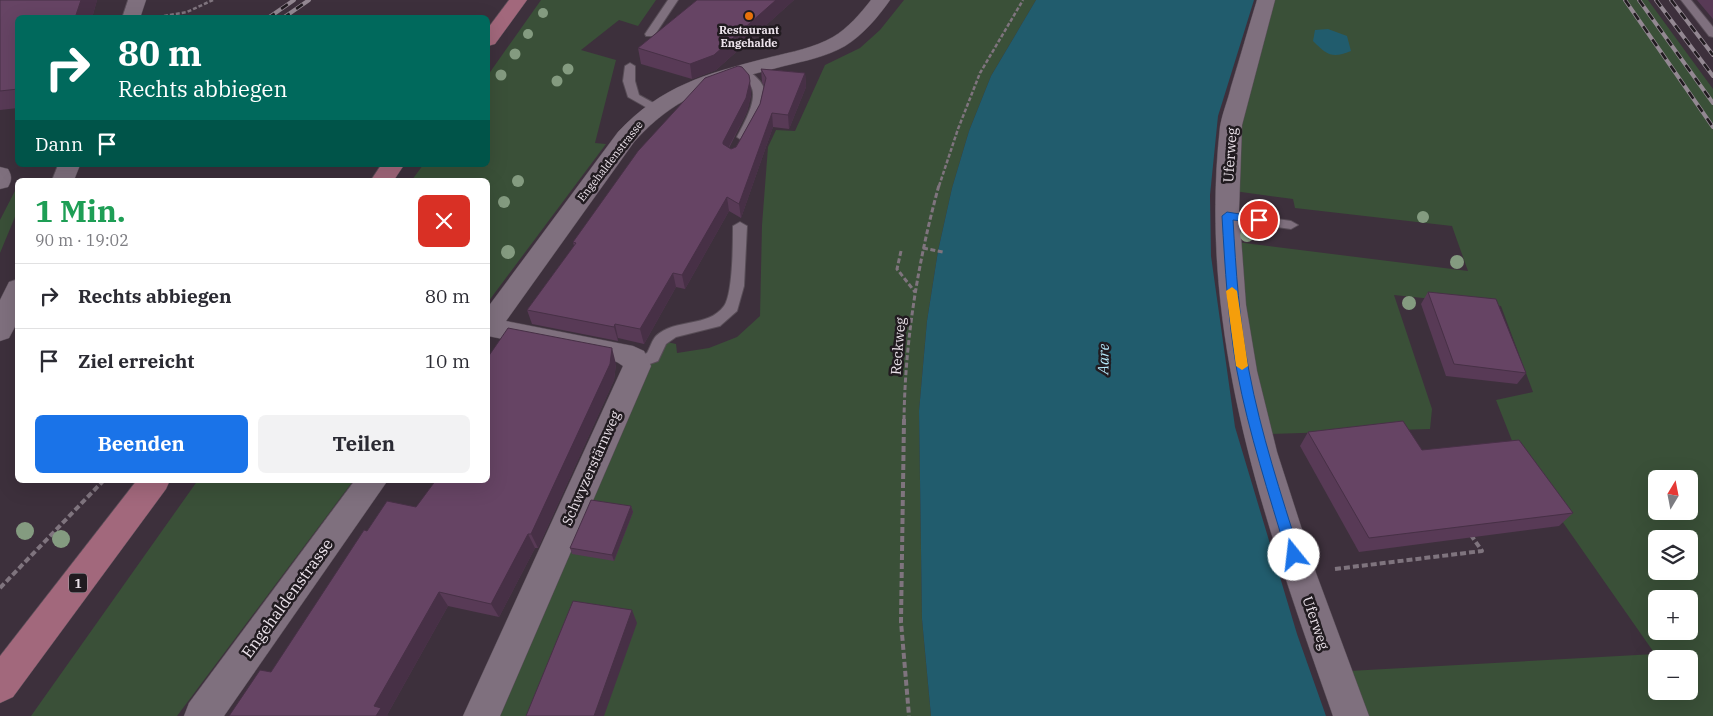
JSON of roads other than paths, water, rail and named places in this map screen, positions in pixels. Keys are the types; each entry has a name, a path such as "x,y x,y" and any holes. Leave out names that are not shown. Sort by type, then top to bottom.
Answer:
{"main road":[{"path":"490,37 518,0"},
{"path":"384,178 392,167"},
{"name":"1","path":"0,685 153,483"}],"street":[{"path":"133,15 138,0"},
{"name":"Engehaldenstrasse","path":"490,323 634,126 655,108 689,88 741,71 806,54 837,43 858,27 881,0"},
{"name":"Uferweg","path":"1266,0 1231,125 1227,216 1233,306 1243,372 1262,452 1299,573 1351,716"},
{"path":"0,174 0,182"},
{"path":"0,331 15,295"},
{"path":"490,326 623,353 634,358 636,362"},
{"name":"Schwyzerstärnweg","path":"481,716 633,375 636,362"},
{"name":"Engehaldenstrasse","path":"202,716 371,483"}],"lane":[{"path":"650,34 673,0"},
{"path":"1686,0 1713,34"},
{"path":"630,66 629,81 634,97 655,108"},
{"path":"736,150 751,121 759,92 754,82 741,71"},
{"path":"1227,216 1292,225"},
{"path":"636,362 653,357 660,340 672,333 715,322 732,307 737,286 740,226"}],"water":[{"name":"Aare","path":"1036,0 1254,0 1218,116 1210,195 1211,256 1235,427 1297,634 1326,716 931,716 922,619 919,411 927,321 938,251 952,188 969,131 991,76"},
{"path":"1328,29 1347,36 1351,51 1334,55 1322,50 1313,41 1315,30"}],"railway":[{"path":"272,15 294,0"},
{"path":"287,15 309,0"},
{"path":"1625,0 1713,127"},
{"path":"1639,0 1713,103"},
{"path":"1656,0 1713,76"},
{"path":"1671,0 1713,55"}],"place":[{"name":"Restaurant Engehalde","path":"749,16"}]}
